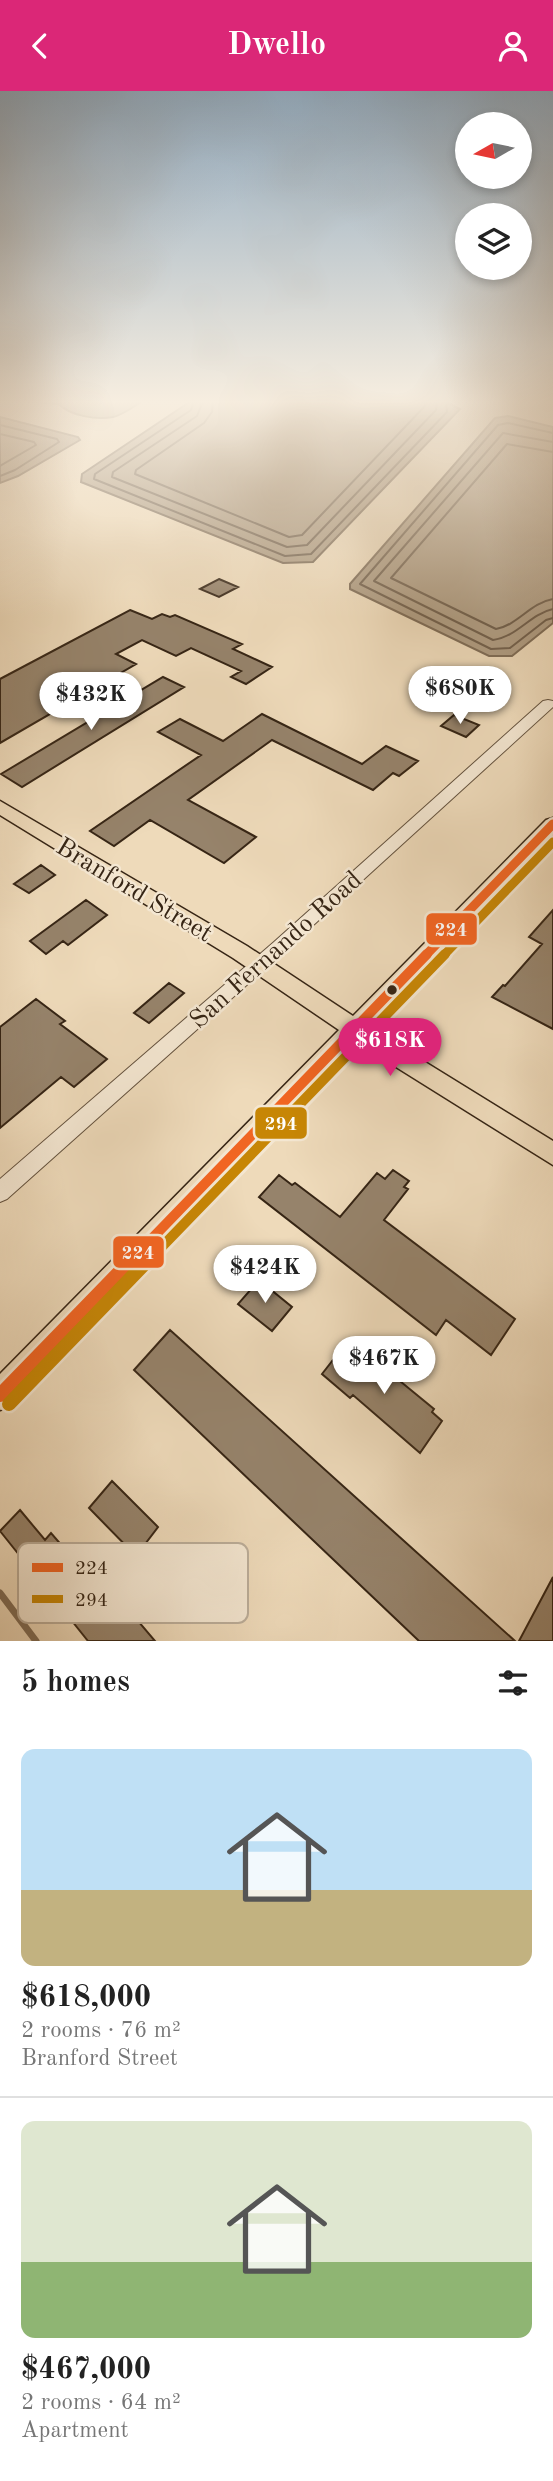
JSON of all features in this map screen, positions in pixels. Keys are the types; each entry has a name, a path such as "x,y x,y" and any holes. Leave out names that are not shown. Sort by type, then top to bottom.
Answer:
{"main road":[{"name":"Branford Street","path":"0,807 257,965 553,1154"},
{"path":"0,1395 553,824"}],"street":[{"name":"San Fernando Road","path":"0,1192 548,704"}],"water":[{"path":"0,473 23,473 18,476 0,483"},
{"path":"398,473 313,562 283,563 81,482 82,474"},
{"path":"447,473 553,473 553,623 512,656 489,656 350,589 350,584"}],"building":[{"path":"219,579 238,587 219,597 200,589"},
{"path":"130,610 152,619 162,614 170,617 175,615 242,644 233,649 272,667 246,684 231,677 241,671 191,648 176,656 142,640 116,654 136,664 0,743 0,679"},
{"path":"163,677 184,687 22,787 1,774"},
{"path":"262,714 362,764 386,746 418,761 399,776 393,773 373,790 272,740 188,800 256,837 224,863 150,820 114,846 90,831 201,755 158,732 180,719 223,741"},
{"path":"454,715 479,725 466,737 441,726"},
{"path":"41,865 55,875 29,893 14,884"},
{"path":"86,900 107,915 68,945 63,941 46,954 30,941"},
{"path":"553,910 553,1029 492,997 542,944 529,937"},
{"path":"169,983 184,993 149,1023 134,1013"},
{"path":"36,999 65,1021 60,1024 107,1059 74,1087 61,1077 0,1128 0,1027"},
{"path":"393,1170 409,1181 404,1187 408,1189 384,1220 515,1319 491,1355 446,1320 436,1335 259,1197 279,1175 292,1185 295,1183 340,1217 377,1173 385,1179"},
{"path":"259,1280 292,1307 272,1331 238,1304"},
{"path":"170,1330 515,1641 419,1641 134,1370"},
{"path":"347,1342 376,1365 378,1363 434,1409 432,1412 442,1421 420,1453 353,1395 350,1398 322,1374"},
{"path":"112,1481 158,1527 146,1543 123,1543 89,1508"},
{"path":"20,1510 45,1540 51,1533 60,1543 18,1543 18,1554 0,1531"},
{"path":"553,1577 553,1641 519,1641"},
{"path":"74,1623 140,1623 155,1641 88,1641"}],"waterway":[{"path":"0,1593 18,1617"},
{"path":"22,1623 36,1641"}],"transit line":[{"name":"224","path":"0,1395 553,824"},
{"name":"294","path":"9,1404 553,842"}]}
